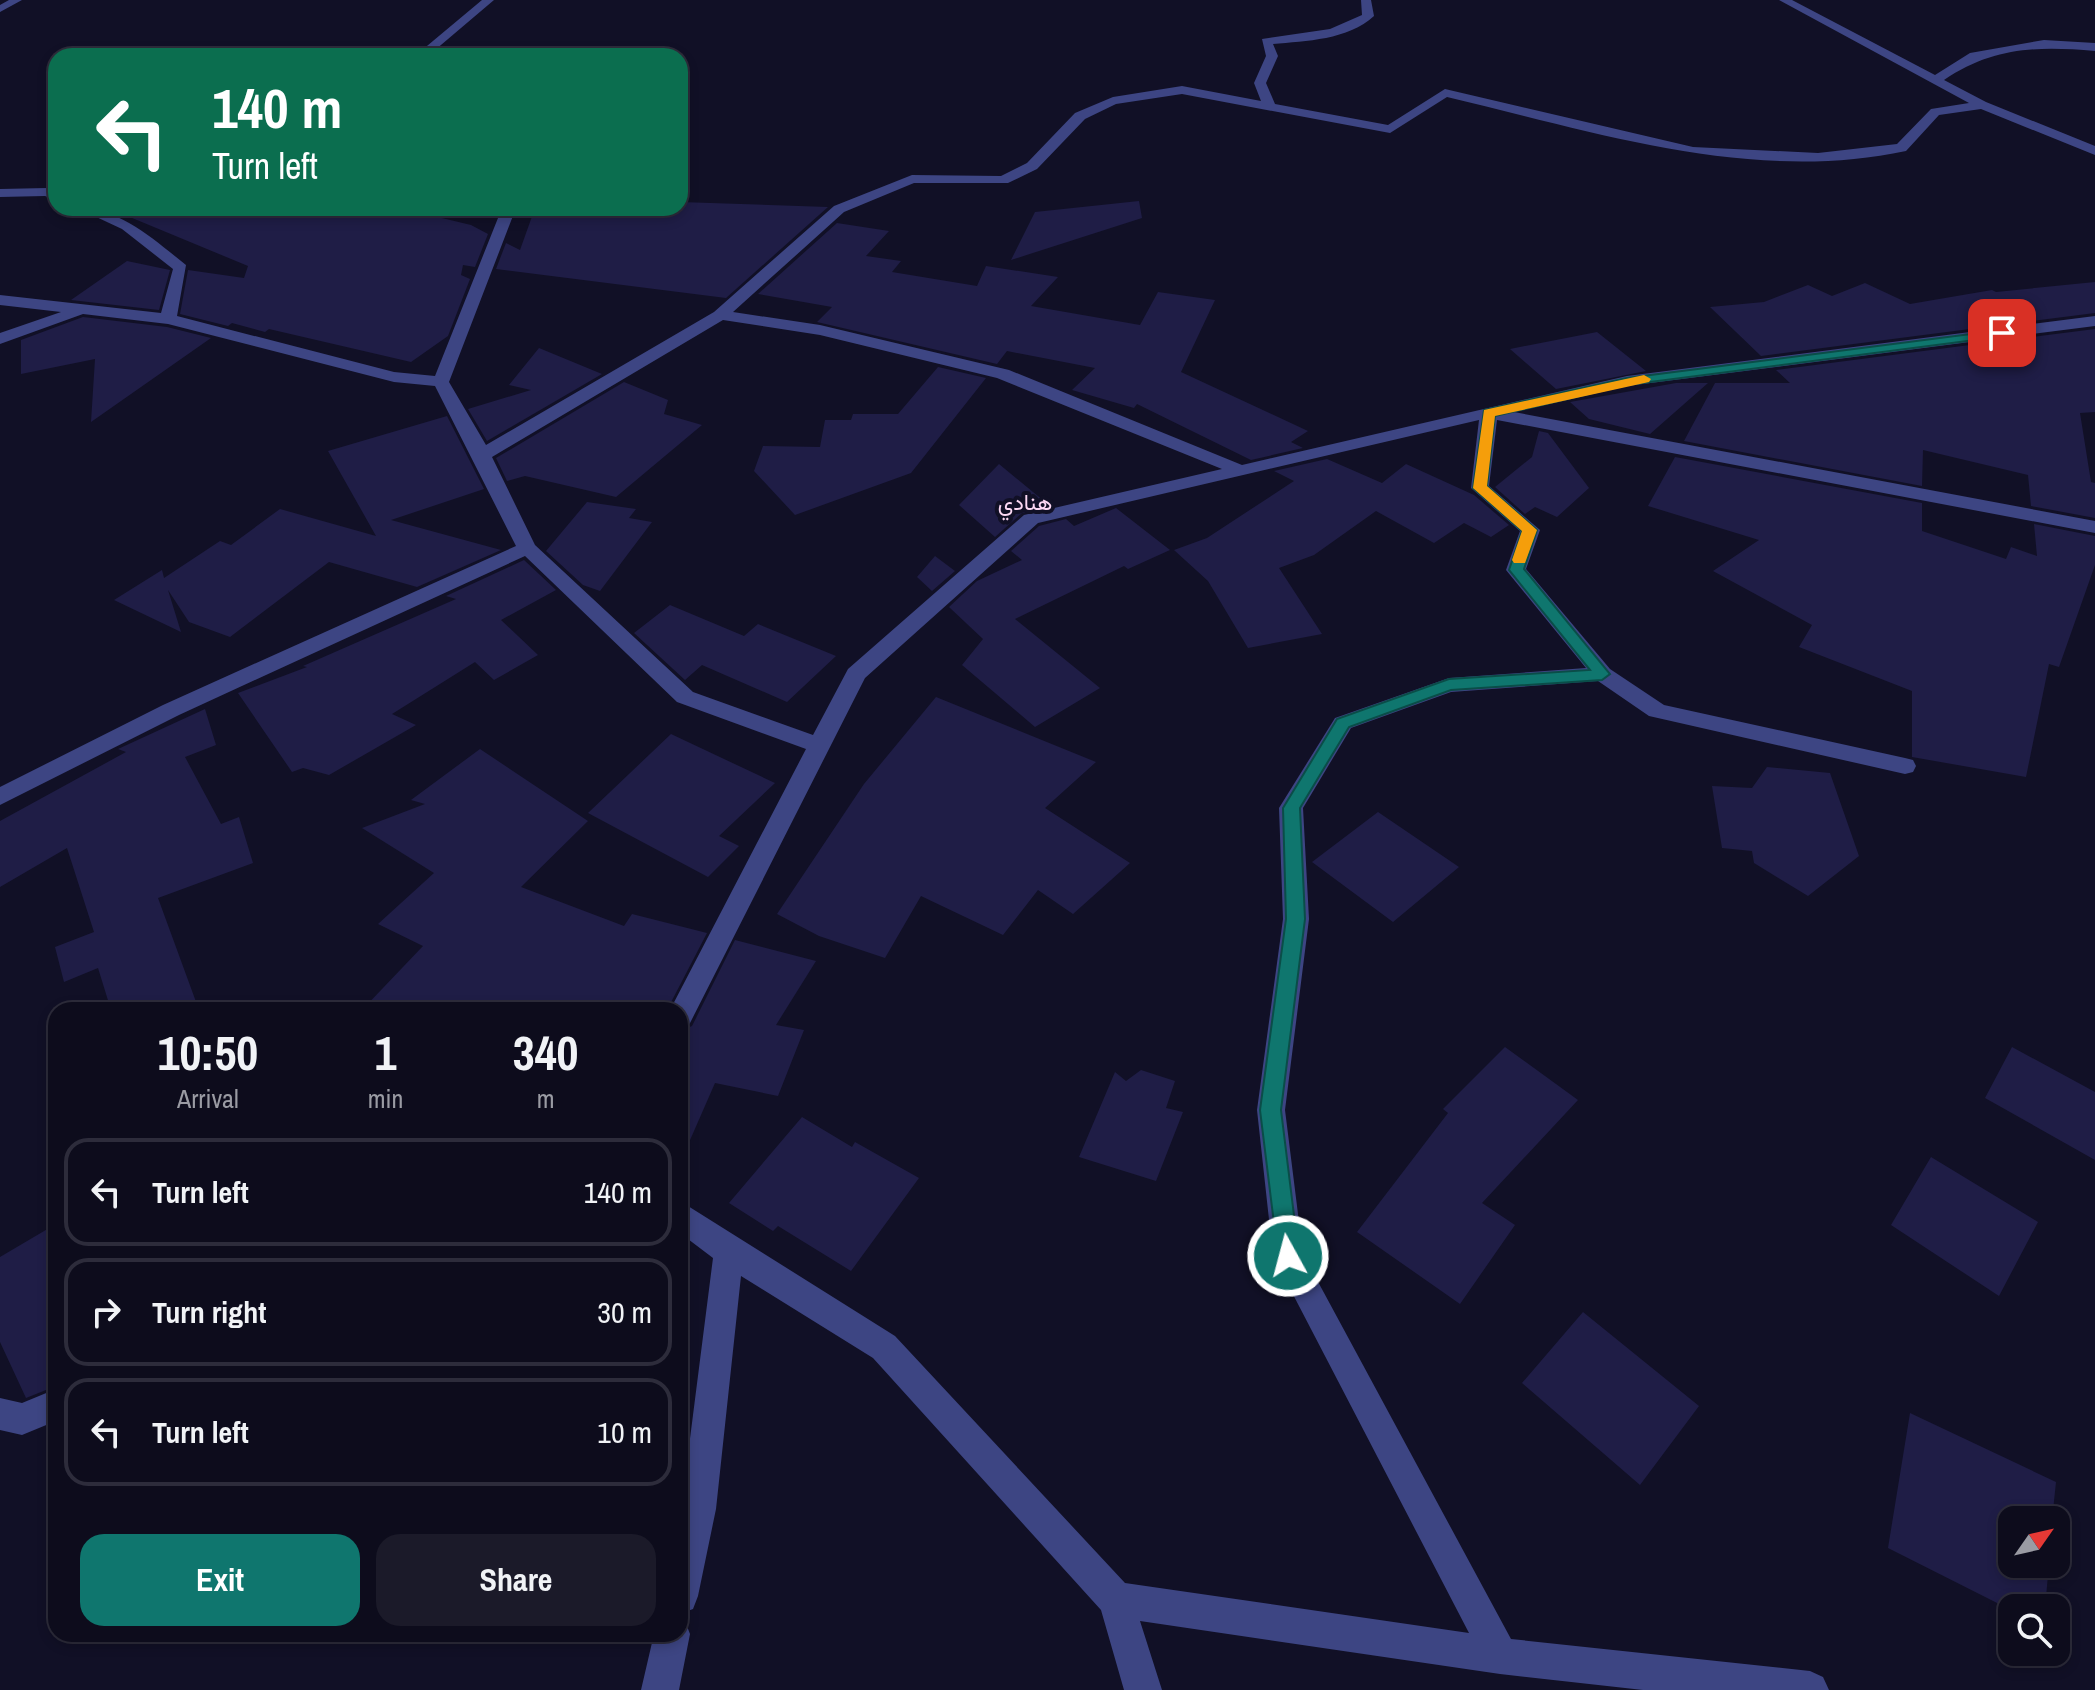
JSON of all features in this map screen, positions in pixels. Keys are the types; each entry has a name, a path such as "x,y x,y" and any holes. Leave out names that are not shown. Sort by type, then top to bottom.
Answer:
{"street":[{"path":"0,9 17,0"},
{"path":"431,48 489,0"},
{"path":"1270,108 1260,83 1272,56 1266,41 1312,36 1358,24 1368,16 1366,0"},
{"path":"1784,0 1982,105 2095,151"},
{"path":"1934,81 1970,57 2044,43 2095,47"},
{"path":"482,455 720,315 839,209 912,179 1003,180 1032,166 1080,116 1113,101 1182,90 1390,129 1445,93 1693,151 1818,157 1901,148 1935,112 1982,105"},
{"path":"0,193 48,192"},
{"path":"104,216 127,226 181,268 168,319"},
{"path":"441,382 506,216"},
{"path":"0,300 168,319 394,377 441,382"},
{"path":"0,339 84,308"},
{"path":"720,315 820,330 1003,374 1244,472"},
{"path":"688,1002 856,674 1031,519 1627,381 2095,321"},
{"path":"441,382 482,455 527,548 685,697 817,745"},
{"path":"1489,413 2095,527"},
{"path":"1489,413 1480,488 1530,530 1516,570 1602,674 1657,711 1905,766"},
{"path":"0,797 171,710 527,548"},
{"path":"1500,1656 1288,1256 1271,1110 1296,919 1291,808 1343,723 1449,685 1602,674"},
{"path":"688,1221 729,1252 884,1347 1116,1600 1143,1690"},
{"path":"688,1559 699,1509 729,1252"},
{"path":"0,1414 22,1419 48,1408"},
{"path":"1116,1600 1500,1656 1810,1690"},
{"path":"660,1690 670,1642"}],"building":[{"path":"1139,201 1142,218 1011,260 1035,212"},
{"path":"688,202 828,207 726,298 496,269 506,243 520,250 532,216 688,216"},
{"path":"127,216 433,216 471,225 488,234 475,267 463,265 461,275 470,279 448,336 411,362 269,329 265,332 232,323 228,326 180,314 188,270 244,278 248,266"},
{"path":"837,223 889,231 866,256 901,261 892,272 977,286 986,266 1058,277 1031,306 1140,325 1158,292 1215,300 1181,372 1308,431 1291,442 1303,448 1251,460 1137,404 1134,408 1072,390 1095,368 1007,351 997,364 817,322 832,307 758,294"},
{"path":"127,261 170,270 159,310 71,300"},
{"path":"2095,282 2095,313 1761,356 1710,307 1764,302 1808,285 1832,296 1865,283 1910,304 1992,290"},
{"path":"83,317 167,327 211,338 91,422 95,359 21,374 21,340"},
{"path":"2095,329 2095,412 2080,413 2091,482 2095,483 2095,518 2031,506 2028,475 1923,450 1922,486 1684,441 1715,383 1790,383 1776,370"},
{"path":"1597,332 1646,371 1556,389 1510,349"},
{"path":"539,348 602,374 487,441 468,409 531,390 509,385"},
{"path":"938,367 986,378 911,473 795,515 754,471 763,446 820,447 825,420 851,420 853,414 898,414"},
{"path":"624,382 668,400 664,414 702,425 616,497 525,476 507,481 496,458"},
{"path":"1676,383 1708,383 1650,434 1589,419 1570,402"},
{"path":"447,416 484,489 391,520 501,550 417,587 329,562 230,637 189,622 168,590 181,632 114,600 162,570 164,578 220,541 231,545 280,509 376,536 328,451"},
{"path":"1539,431 1548,433 1589,488 1557,517 1535,507 1525,514 1495,487 1532,457"},
{"path":"1675,457 1922,503 1922,531 2006,559 2011,547 2037,556 2034,524 2095,536 2095,565 2059,667 2049,664 2026,777 1912,757 1912,691 1799,647 1812,625 1713,571 1759,540 1648,506"},
{"path":"1327,459 1382,483 1406,464 1474,495 1509,525 1491,537 1464,523 1434,543 1376,511 1314,555 1279,568 1322,634 1248,648 1208,581 1174,550 1207,538 1294,481 1274,471"},
{"path":"999,464 1050,506 1022,513 995,537 959,505"},
{"path":"587,502 636,509 629,518 652,522 600,591 583,585 546,551"},
{"path":"1116,508 1170,550 1128,569 1124,566 1015,619 1100,688 1035,727 962,665 983,639 949,607 977,581 1022,560 1011,551 1039,526 1066,519 1074,526"},
{"path":"935,556 955,571 932,591 917,577"},
{"path":"524,560 556,590 501,620 538,655 494,680 475,662 392,714 416,725 329,775 303,768 292,772 238,693 307,667 303,666 456,599 446,596"},
{"path":"670,605 744,636 758,624 836,656 787,702 702,665 685,680 634,633"},
{"path":"936,697 1096,762 1045,808 1130,863 1073,914 1038,890 1003,935 921,896 885,958 819,936 777,914 864,784"},
{"path":"205,709 216,745 185,757 221,824 239,817 253,863 158,898 196,1002 109,1002 98,968 64,982 55,947 94,932 67,848 0,887 0,821 126,752 118,749"},
{"path":"671,734 775,783 719,836 739,846 708,877 588,813"},
{"path":"480,749 588,821 521,887 624,926 632,914 707,933 671,1002 370,1002 423,946 378,924 434,873 362,828 425,804 411,800"},
{"path":"1767,767 1830,773 1859,856 1808,896 1754,863 1752,851 1722,848 1712,786 1752,788"},
{"path":"1378,812 1459,867 1393,922 1312,862"},
{"path":"735,940 816,961 776,1025 804,1030 778,1096 715,1083 688,1145 688,1028 692,1026"},
{"path":"1505,1047 1578,1100 1482,1203 1515,1225 1460,1304 1357,1232 1448,1113 1443,1109"},
{"path":"2012,1047 2095,1092 2095,1160 1985,1098"},
{"path":"1141,1070 1175,1081 1166,1108 1183,1112 1156,1181 1079,1157 1115,1072 1126,1081"},
{"path":"802,1117 852,1147 855,1142 919,1178 851,1271 778,1226 773,1231 729,1203"},
{"path":"1931,1157 2038,1222 1999,1296 1891,1225"},
{"path":"48,1229 48,1389 26,1398 0,1342 0,1257"},
{"path":"1583,1312 1699,1406 1640,1485 1522,1383"},
{"path":"1910,1413 2056,1482 2053,1506 1998,1506 1998,1578 2048,1578 2046,1594 1998,1594 1998,1603 1888,1548"}],"slow traffic":[{"path":"1520,560 1530,530 1480,488 1489,413 1644,379"}],"district":[{"name":"هنادي","path":"1025,502"}],"route":[{"path":"1288,1256 1271,1110 1296,919 1291,808 1343,723 1449,685 1602,674 1516,570 1530,530 1480,488 1489,413 1627,381 2002,333"}]}
